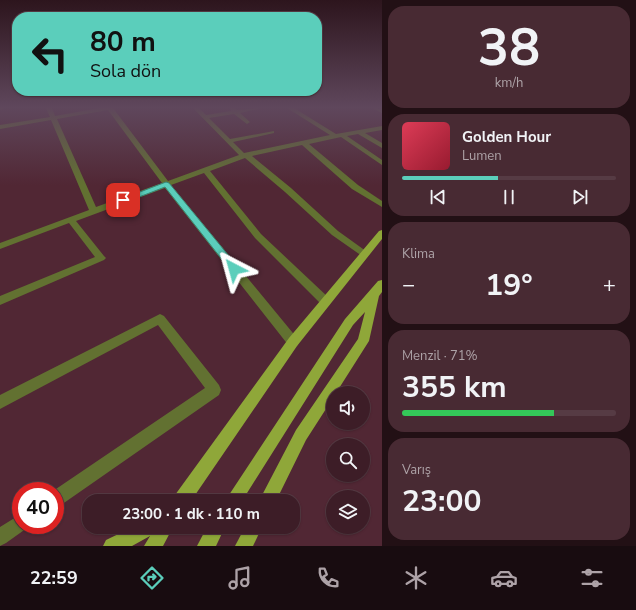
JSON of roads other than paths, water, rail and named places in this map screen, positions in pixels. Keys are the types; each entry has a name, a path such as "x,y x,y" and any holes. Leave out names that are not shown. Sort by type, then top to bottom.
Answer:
{"main road":[{"path":"185,494 293,342 325,301 382,234"},
{"path":"237,494 348,322 374,295 382,284"},
{"path":"271,494 301,435 363,341 374,295"},
{"path":"112,546 138,534"},
{"path":"153,546 161,534"},
{"path":"206,546 213,534"},
{"path":"244,546 250,534"}],"street":[{"path":"61,133 94,211"},
{"path":"128,133 166,184 293,342"},
{"path":"221,133 245,156 335,233 365,254"},
{"path":"334,133 382,163"},
{"path":"0,246 245,156 280,145 304,143 351,133"},
{"path":"361,133 382,146"},
{"path":"228,141 270,134"},
{"path":"304,143 355,187 382,205"},
{"path":"205,170 258,236 325,301"},
{"path":"0,301 101,258 71,220"},
{"path":"0,402 160,319 214,390 64,493"},
{"path":"0,537 12,528"}]}
